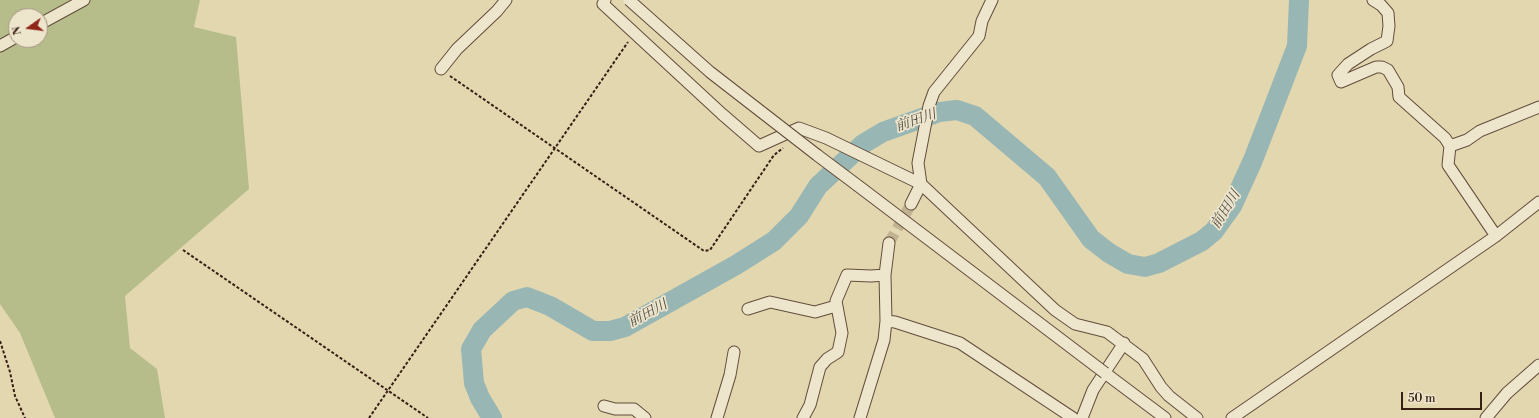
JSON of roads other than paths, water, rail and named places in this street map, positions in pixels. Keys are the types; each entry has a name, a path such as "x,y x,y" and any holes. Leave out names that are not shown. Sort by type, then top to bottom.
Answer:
{"street":[{"path":"48,20 84,0"},
{"path":"441,69 457,49 497,11 506,0"},
{"path":"605,0 603,4 711,104 759,146 799,128 826,138 921,184 1055,310 1075,324 1107,332 1124,343 1143,359 1169,396 1197,418"},
{"path":"629,0 676,43 716,76 894,215 1164,418"},
{"path":"911,204 921,184 918,163 929,106 934,92 979,36 982,21 992,0"},
{"path":"1373,0 1381,5 1388,13 1389,26 1387,41 1359,56 1344,67 1338,75 1341,82 1376,67 1382,67 1388,70 1398,87 1399,97 1445,138 1450,146 1448,165 1496,236"},
{"path":"1450,146 1467,140 1480,131 1539,107"},
{"path":"1232,418 1496,236 1539,202"},
{"path":"860,418 881,352 886,321 885,275 889,243"},
{"path":"803,418 810,405 820,367 827,359 838,352 842,333 836,306 837,296 847,275 885,275"},
{"path":"748,309 770,302 815,312 836,306"},
{"path":"886,321 895,322 960,343 1073,418"},
{"path":"1082,418 1093,390 1124,343"},
{"path":"717,418 730,375 734,352"},
{"path":"1486,418 1507,393 1539,365"},
{"path":"604,406 615,409 634,409 645,418"}],"waterway":[{"name":"前田川","path":"492,418 480,398 474,383 471,349 482,330 513,301 527,297 550,306 593,331 610,331 625,327 736,265 774,241 799,216 818,186 863,144 883,132 939,112 957,110 975,116 1047,177 1091,239 1109,253 1128,264 1145,267 1159,263 1202,241 1214,231 1232,206 1253,160 1297,46 1299,0"}],"tunnel":[{"path":"889,243 911,204"}]}
